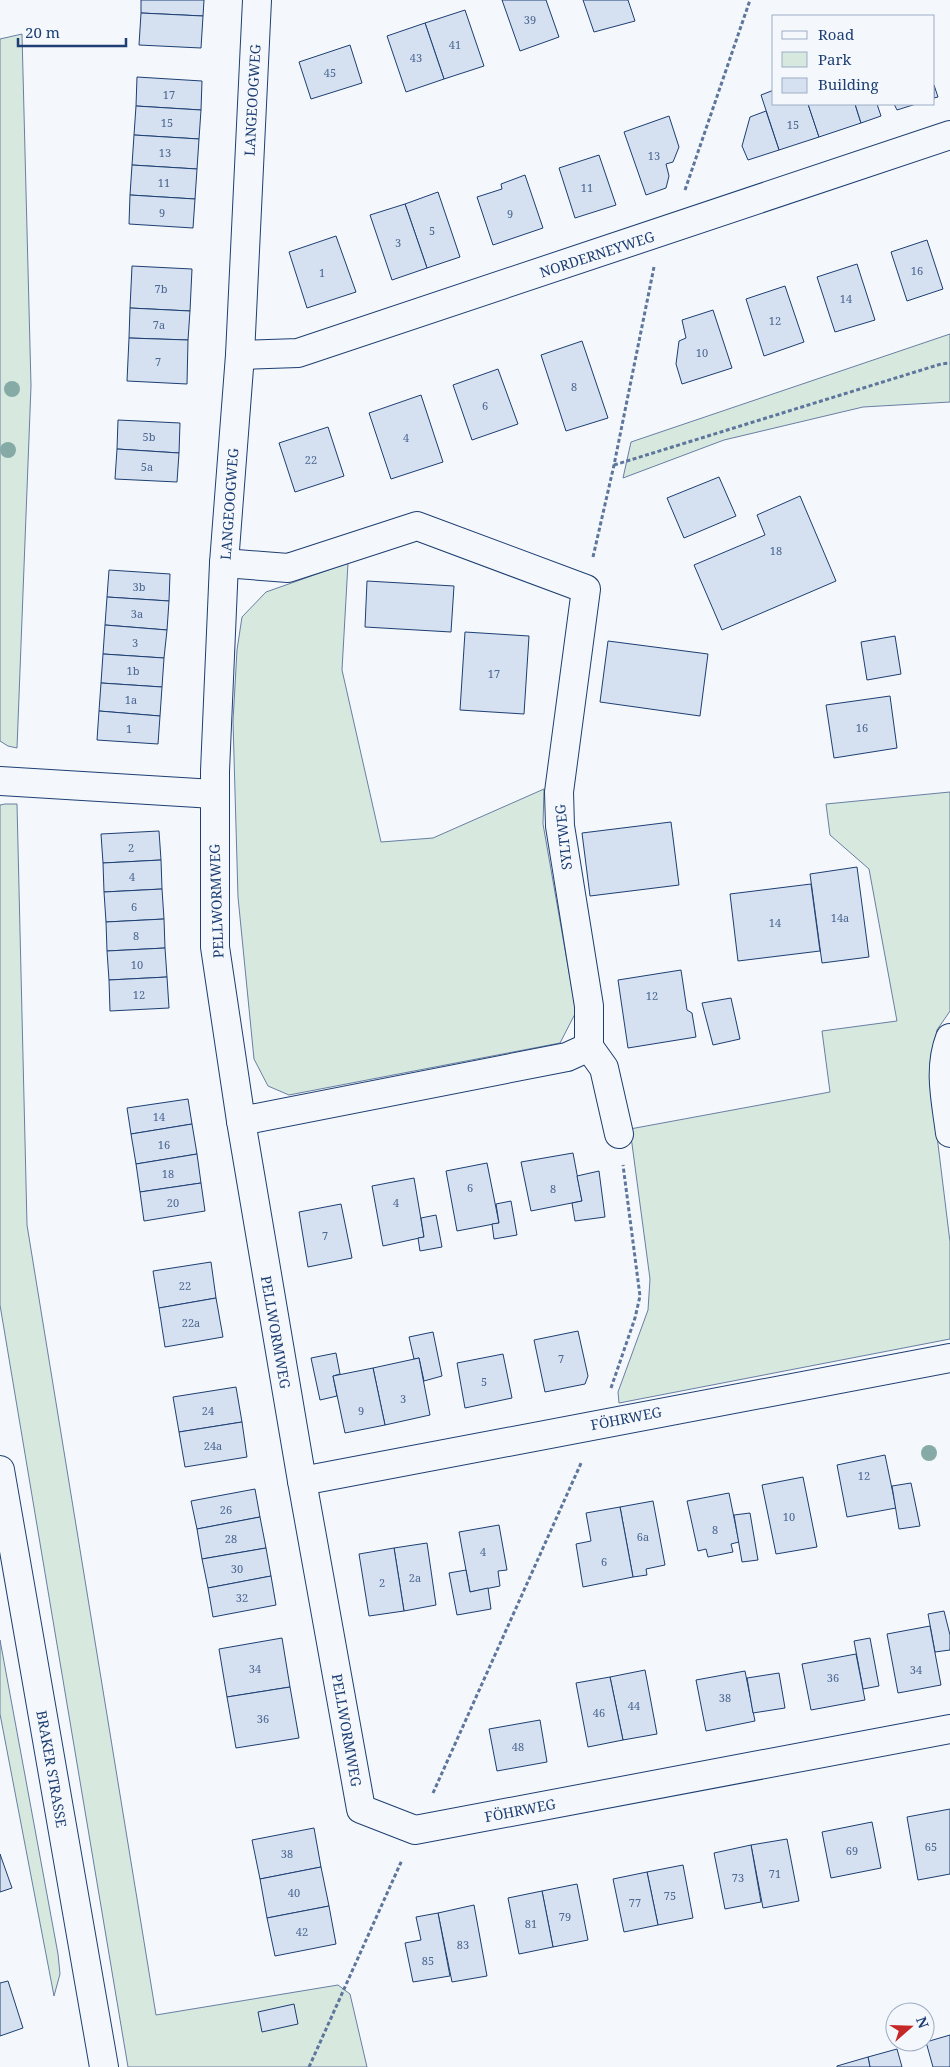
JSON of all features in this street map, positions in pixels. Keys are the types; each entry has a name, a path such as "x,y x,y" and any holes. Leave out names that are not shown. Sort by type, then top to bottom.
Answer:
{"street":[{"name":"LANGEOOGWEG","path":"214,794 224,563 240,355 257,0"},
{"name":"NORDERNEYWEG","path":"240,355 298,353 950,135"},
{"path":"224,563 288,568 417,526 586,590"},
{"name":"SYLTWEG","path":"586,590 559,792 560,826 589,1006 589,1047"},
{"path":"0,780 214,794"},
{"name":"PELLWORMWEG","path":"214,794 215,947 241,1122 302,1482 361,1808 415,1830"},
{"path":"950,1038 945,1051 942,1074 950,1133"},
{"path":"241,1122 567,1057 589,1047 604,1068 619,1134"},
{"name":"FÖHRWEG","path":"302,1482 598,1423 950,1358"},
{"name":"BRAKER STRASSE","path":"0,1470 104,2067"},
{"name":"FÖHRWEG","path":"415,1830 950,1729"}],"path":[{"path":"586,590 614,465 656,259 671,229 750,0"},
{"path":"614,465 941,364 950,363"},
{"path":"309,2067 415,1830 463,1728 598,1423 635,1318 640,1296 619,1134"}],"green space":[{"path":"22,34 31,386 17,748 8,746 0,741 0,39"},
{"path":"950,334 950,402 863,407 724,440 623,478 631,442"},
{"path":"348,563 342,670 381,842 433,838 544,789 543,824 576,1012 560,1043 289,1095 268,1086 254,1059 238,897 233,721 237,650 242,617 266,592"},
{"path":"950,792 950,1011 937,1030 930,1079 950,1242 950,1339 619,1403 618,1392 648,1310 650,1279 630,1129 830,1092 822,1031 897,1021 869,869 830,835 826,804"},
{"path":"17,804 27,1225 156,2015 338,1985 350,1994 367,2067 128,2067 0,1305 0,805"},
{"path":"0,1640 58,1954 60,1974 54,1996 0,1714"}],"building":[{"path":"141,0 204,0 203,16 141,13"},
{"path":"502,0 546,0 559,37 520,51"},
{"path":"583,0 628,0 635,21 594,32"},
{"path":"465,10 484,66 444,79 425,23"},
{"path":"141,13 203,16 201,48 139,45"},
{"path":"425,23 444,79 406,92 387,36"},
{"path":"350,45 362,83 311,99 299,62"},
{"path":"137,77 202,81 201,110 136,106"},
{"path":"772,91 772,105 808,105 819,137 779,150 761,95"},
{"path":"808,105 855,105 861,123 819,137"},
{"path":"855,105 877,105 881,116 861,123"},
{"path":"894,105 913,105 897,110"},
{"path":"136,106 201,110 199,139 134,135"},
{"path":"766,111 779,150 748,160 742,146 750,117"},
{"path":"669,116 679,147 673,162 666,164 669,176 666,188 646,195 624,132"},
{"path":"134,135 199,139 197,169 132,165"},
{"path":"599,155 616,205 575,218 559,168"},
{"path":"132,165 197,169 195,199 130,195"},
{"path":"525,175 543,228 493,245 477,197 502,189 501,184"},
{"path":"438,192 460,257 427,268 405,204"},
{"path":"130,195 195,199 193,228 129,224"},
{"path":"405,204 427,268 392,280 370,215"},
{"path":"336,236 356,292 307,308 289,252"},
{"path":"927,240 943,289 907,301 891,252"},
{"path":"857,264 875,320 835,332 817,277"},
{"path":"132,266 192,269 190,311 130,308"},
{"path":"785,286 804,342 764,356 746,299"},
{"path":"130,308 190,311 188,340 129,338"},
{"path":"713,310 732,368 682,384 676,364 679,341 686,338 682,320"},
{"path":"129,338 188,340 187,384 127,381"},
{"path":"582,341 608,418 566,431 541,355"},
{"path":"498,369 518,424 472,440 453,385"},
{"path":"421,395 443,462 391,479 369,413"},
{"path":"118,420 180,423 179,453 117,449"},
{"path":"328,427 344,476 295,492 279,443"},
{"path":"117,449 179,453 177,482 115,479"},
{"path":"719,477 736,516 684,538 667,498"},
{"path":"800,496 836,581 722,630 694,565 765,535 757,515"},
{"path":"109,570 170,574 169,601 107,597"},
{"path":"367,581 454,586 451,632 365,627"},
{"path":"107,597 169,601 167,630 105,625"},
{"path":"105,625 167,630 164,658 103,654"},
{"path":"465,632 529,636 524,714 460,710"},
{"path":"895,636 901,674 867,680 861,642"},
{"path":"608,641 708,654 700,716 600,702"},
{"path":"103,654 164,658 162,687 101,683"},
{"path":"101,683 162,687 160,716 99,711"},
{"path":"890,696 897,748 834,758 826,705"},
{"path":"99,711 160,716 158,744 97,740"},
{"path":"671,822 679,885 590,896 582,833"},
{"path":"159,831 161,860 103,863 101,834"},
{"path":"161,860 162,889 104,892 103,863"},
{"path":"857,867 869,957 822,963 810,874"},
{"path":"811,884 820,951 738,961 730,894"},
{"path":"162,889 164,919 106,922 104,892"},
{"path":"164,919 165,948 107,951 106,922"},
{"path":"165,948 167,977 109,980 107,951"},
{"path":"681,970 687,1010 692,1013 696,1037 628,1048 618,980"},
{"path":"167,977 169,1008 110,1011 109,980"},
{"path":"731,998 740,1039 713,1045 702,1003"},
{"path":"188,1099 192,1124 131,1134 127,1108"},
{"path":"192,1124 197,1154 136,1164 131,1134"},
{"path":"573,1153 582,1201 531,1211 521,1162"},
{"path":"197,1154 201,1183 140,1192 136,1164"},
{"path":"487,1163 499,1223 457,1231 446,1171"},
{"path":"599,1171 605,1217 575,1221 572,1203 582,1201 577,1176"},
{"path":"414,1178 424,1237 383,1246 372,1186"},
{"path":"201,1183 205,1211 144,1221 140,1192"},
{"path":"511,1201 517,1235 494,1239 492,1224 499,1223 496,1204"},
{"path":"341,1204 352,1258 308,1267 299,1212"},
{"path":"436,1215 442,1247 420,1251 418,1238 424,1237 421,1218"},
{"path":"211,1262 216,1298 159,1308 153,1271"},
{"path":"216,1298 223,1337 165,1347 159,1308"},
{"path":"578,1331 588,1376 585,1384 545,1392 534,1340"},
{"path":"433,1332 442,1376 424,1381 419,1358 414,1359 409,1337"},
{"path":"336,1353 340,1374 333,1376 337,1396 320,1400 311,1358"},
{"path":"503,1354 512,1398 465,1408 457,1363"},
{"path":"419,1358 430,1415 385,1425 373,1368"},
{"path":"373,1368 385,1425 345,1433 333,1376"},
{"path":"236,1387 242,1422 179,1432 173,1397"},
{"path":"242,1422 247,1457 185,1467 179,1432"},
{"path":"885,1455 896,1508 847,1517 837,1465"},
{"path":"803,1477 817,1547 776,1554 762,1485"},
{"path":"911,1483 920,1526 899,1529 892,1486"},
{"path":"255,1489 260,1517 197,1529 191,1501"},
{"path":"729,1493 739,1542 731,1544 733,1552 708,1557 706,1549 698,1551 687,1501"},
{"path":"653,1501 665,1565 646,1569 647,1575 633,1577 620,1507"},
{"path":"620,1507 633,1577 583,1587 576,1544 591,1541 586,1513"},
{"path":"750,1513 758,1560 742,1562 734,1515"},
{"path":"260,1517 266,1548 202,1559 197,1529"},
{"path":"499,1525 507,1570 498,1571 500,1586 470,1592 459,1532"},
{"path":"427,1543 436,1605 404,1611 394,1548"},
{"path":"266,1548 271,1576 208,1588 202,1559"},
{"path":"394,1548 404,1611 369,1616 359,1554"},
{"path":"466,1570 470,1592 488,1588 491,1609 457,1615 449,1573"},
{"path":"271,1576 276,1605 213,1617 208,1588"},
{"path":"944,1611 950,1635 950,1650 935,1652 928,1614"},
{"path":"930,1626 941,1685 898,1693 887,1634"},
{"path":"282,1638 290,1687 227,1697 219,1649"},
{"path":"870,1638 879,1686 863,1689 854,1641"},
{"path":"856,1654 865,1700 811,1710 802,1664"},
{"path":"645,1670 657,1734 623,1740 610,1677"},
{"path":"745,1671 755,1721 706,1731 696,1680"},
{"path":"779,1673 785,1708 753,1713 747,1678"},
{"path":"610,1677 623,1740 588,1747 576,1683"},
{"path":"290,1687 299,1738 236,1748 227,1697"},
{"path":"540,1720 547,1762 497,1771 489,1729"},
{"path":"950,1809 950,1874 918,1880 907,1817"},
{"path":"872,1822 881,1868 831,1878 822,1832"},
{"path":"314,1828 321,1867 260,1879 252,1840"},
{"path":"787,1839 799,1901 763,1908 751,1845"},
{"path":"751,1845 761,1902 725,1909 714,1853"},
{"path":"0,1854 12,1888 0,1892"},
{"path":"683,1865 693,1918 658,1925 647,1872"},
{"path":"321,1867 329,1906 267,1918 260,1879"},
{"path":"647,1872 658,1925 624,1932 613,1879"},
{"path":"577,1884 588,1940 553,1947 542,1891"},
{"path":"542,1891 553,1947 519,1954 508,1898"},
{"path":"474,1905 487,1976 452,1982 438,1913"},
{"path":"329,1906 336,1944 275,1956 267,1918"},
{"path":"438,1913 450,1976 413,1982 405,1943 421,1940 416,1917"},
{"path":"8,1981 23,2028 0,2036 0,1983"},
{"path":"294,2004 298,2024 262,2032 258,2012"},
{"path":"950,2035 950,2067 933,2067 929,2052 935,2052 935,2039"},
{"path":"886,2052 898,2052 902,2067 870,2067 868,2057"},
{"path":"868,2057 870,2067 837,2067 837,2066"}]}
